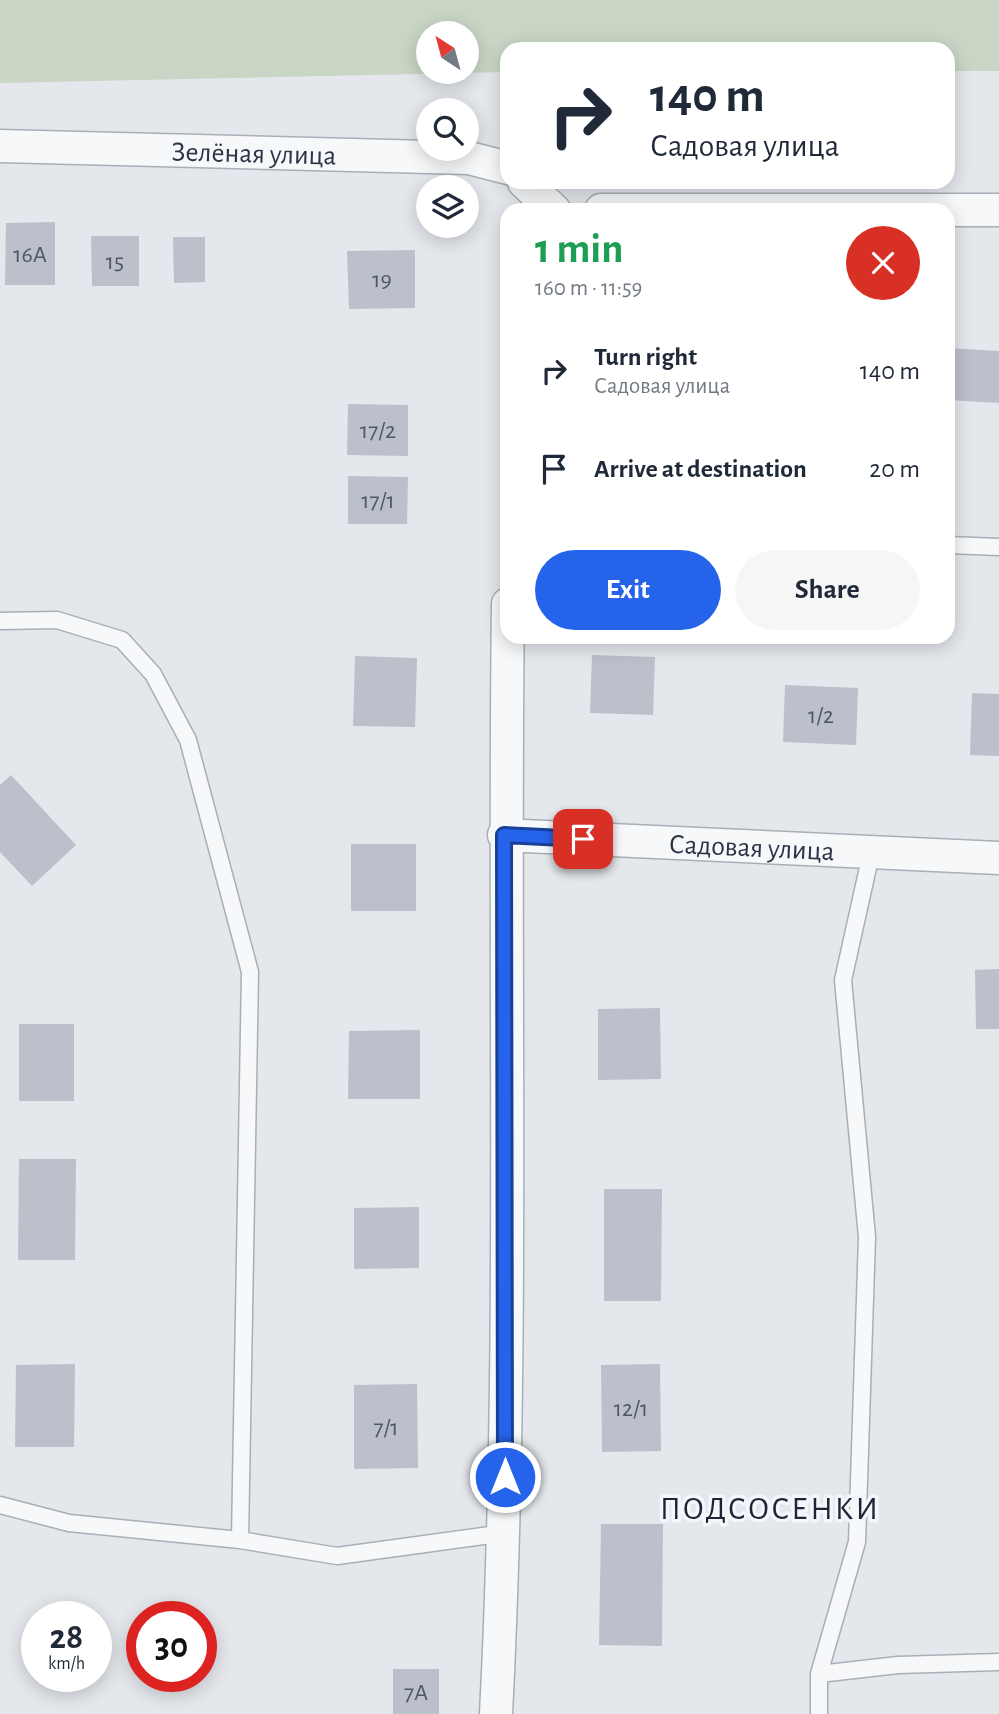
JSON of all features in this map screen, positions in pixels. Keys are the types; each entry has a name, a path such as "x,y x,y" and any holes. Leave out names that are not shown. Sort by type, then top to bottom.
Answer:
{"street":[{"name":"Зелёная улица","path":"0,146 469,158 500,166"},
{"path":"532,189 546,203"},
{"path":"955,210 999,210"},
{"path":"496,1714 505,1533 504,835 507,644"},
{"name":"Садовая улица","path":"504,835 999,858"}],"lane":[{"path":"955,544 999,547"},
{"path":"0,621 57,620 122,640 153,674 188,740 247,959 250,972 240,1540"},
{"path":"819,1714 819,1674 857,1542 867,1237 843,980 871,854"},
{"path":"0,1505 69,1523 240,1540 337,1556 505,1533"},
{"path":"819,1674 898,1665 999,1662"}],"green space":[{"path":"0,0 999,0 999,71 955,71 955,42 500,42 500,72 480,73 480,21 416,21 416,74 0,83"}],"building":[{"path":"55,222 55,285 5,285 6,223"},
{"path":"91,236 139,236 139,286 92,286"},
{"path":"173,237 205,237 205,282 174,283"},
{"path":"415,250 415,308 349,309 347,251"},
{"path":"955,348 999,351 999,403 955,400"},
{"path":"348,404 408,405 408,456 347,455"},
{"path":"348,476 408,477 407,524 348,524"},
{"path":"592,655 655,657 653,715 590,713"},
{"path":"355,656 417,658 415,727 353,726"},
{"path":"785,685 858,688 856,745 783,742"},
{"path":"972,693 999,694 999,756 970,755"},
{"path":"11,775 76,845 32,886 0,852 0,785"},
{"path":"351,844 416,844 416,911 351,911"},
{"path":"999,969 999,1029 976,1029 975,970"},
{"path":"660,1008 661,1079 598,1080 598,1009"},
{"path":"19,1024 74,1024 74,1101 19,1101"},
{"path":"420,1030 420,1099 348,1099 349,1031"},
{"path":"19,1159 76,1159 75,1260 18,1260"},
{"path":"604,1189 662,1189 661,1301 604,1301"},
{"path":"419,1207 419,1268 354,1269 354,1208"},
{"path":"75,1364 74,1447 15,1447 16,1365"},
{"path":"660,1364 661,1451 602,1452 601,1365"},
{"path":"417,1384 418,1468 354,1469 354,1385"},
{"path":"601,1524 663,1524 662,1646 599,1645"},
{"path":"393,1669 439,1669 439,1714 393,1714"}],"district":[{"name":"ПОДСОСЕНКИ","path":"770,1508"}],"route":[{"path":"505,1477 504,835 583,839"}]}
